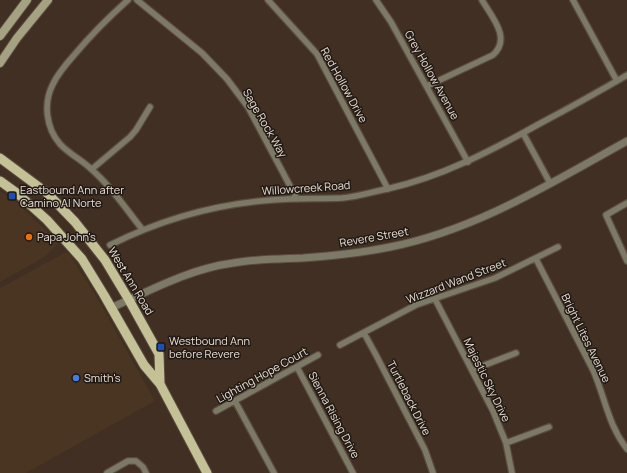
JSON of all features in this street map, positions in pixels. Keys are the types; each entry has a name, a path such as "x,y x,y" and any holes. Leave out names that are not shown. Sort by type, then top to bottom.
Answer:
{"main road":[{"path":"0,36 27,0"},
{"path":"0,63 17,38 48,0"},
{"name":"West Ann Road","path":"0,158 47,193 75,222 105,260 159,354 160,384"},
{"name":"West Ann Road","path":"0,181 43,216 67,241 90,271 144,365 160,384 207,473"}],"street":[{"path":"128,0 90,36 69,60 52,85 49,95 48,115 54,135 65,148 92,169 120,201 142,230"},
{"name":"Sage Rock Way","path":"137,0 202,53 227,79 248,108 296,198"},
{"name":"Red Hollow Drive","path":"268,0 317,54 388,189"},
{"name":"Grey Hollow Avenue","path":"376,0 392,22 468,162"},
{"path":"427,86 493,55 498,50 501,45 502,38 500,31 482,0"},
{"path":"573,0 617,81"},
{"name":"Willowcreek Road","path":"110,245 142,230 193,212 236,204 296,198 343,198 388,189 427,178 468,162 627,76"},
{"path":"92,169 130,137 150,107"},
{"path":"523,133 550,183"},
{"name":"Revere Street","path":"111,308 174,279 217,266 264,259 334,255 413,242 462,226 485,216 627,141"},
{"path":"627,203 606,215 627,261"},
{"name":"Wizzard Wand Street","path":"340,345 416,305 495,278 558,247"},
{"name":"Bright Lites Avenue","path":"536,259 593,370 600,386 610,421 627,449"},
{"name":"Majestic Sky Drive","path":"435,299 493,411 506,443 512,473"},
{"name":"Turtleback Drive","path":"364,333 425,450 433,473"},
{"path":"472,370 516,353"},
{"name":"Lighting Hope Court","path":"216,412 235,400 318,356"},
{"name":"Sienna Rising Drive","path":"297,367 353,473"},
{"path":"235,400 274,473"},
{"path":"506,443 549,427"},
{"path":"107,473 128,461 136,461 143,467 146,473"}],"shaded area":[{"path":"0,191 17,203 59,243 43,258 0,282"},
{"path":"66,252 70,255 99,301 155,401 26,473 0,473 0,288"}],"place":[{"name":"Eastbound Ann after Camino Al Norte","path":"12,196"},
{"name":"Papa John's","path":"29,237"},
{"name":"Westbound Ann before Revere","path":"161,347"},
{"name":"Smith's","path":"76,378"}]}
